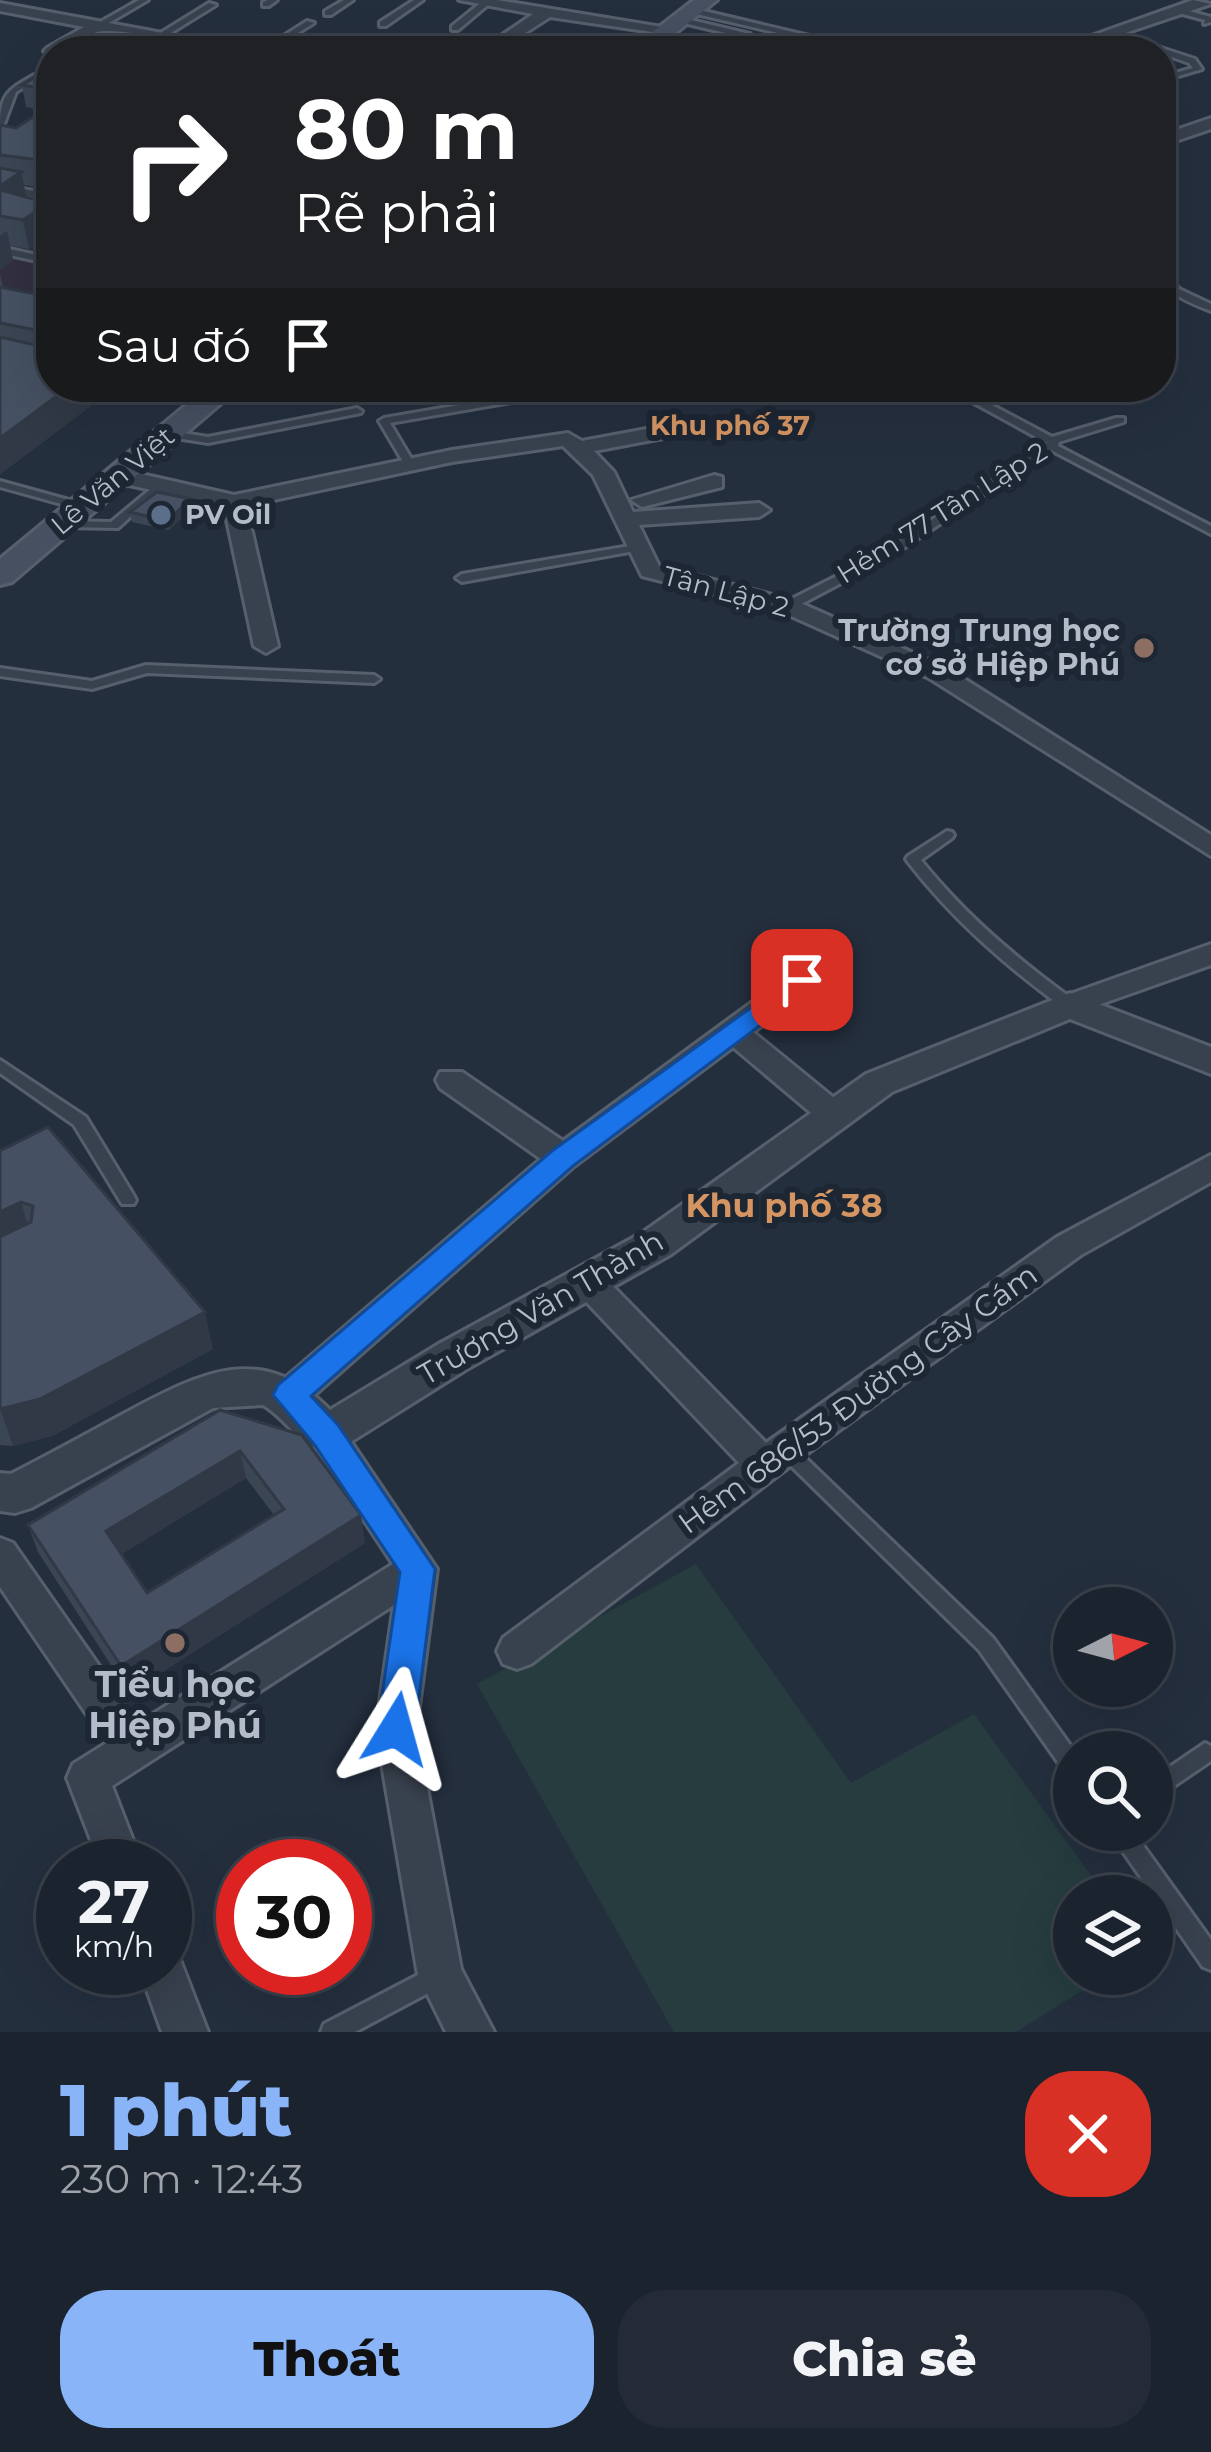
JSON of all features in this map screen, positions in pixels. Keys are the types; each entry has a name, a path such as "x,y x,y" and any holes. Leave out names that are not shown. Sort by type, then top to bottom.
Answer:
{"main road":[{"path":"659,36 686,15"},
{"name":"Lê Văn Việt","path":"0,574 208,402"}],"street":[{"path":"466,0 637,18 686,15"},
{"path":"1101,36 1205,4"},
{"path":"0,7 153,36"},
{"path":"505,36 541,7"},
{"path":"81,36 99,25"},
{"path":"1176,136 1211,123"},
{"path":"119,476 234,502 410,465 568,439 578,448 680,429 748,426"},
{"name":"Tân Lập 2","path":"578,448 603,472 650,571 788,606 938,673 1211,847"},
{"path":"622,511 715,482"},
{"path":"234,502 266,646"},
{"path":"622,511 759,510"},
{"path":"1070,1005 1211,954"},
{"path":"290,1395 562,1158 802,980"},
{"path":"1070,1005 1211,1061"},
{"name":"Trương Văn Thành","path":"326,1435 656,1244 879,1083 1070,1005"},
{"path":"734,1031 834,1115"},
{"path":"451,1079 562,1158"},
{"name":"Hẻm 686/53 Đường Cây Cám","path":"517,1651 774,1457 1069,1246 1211,1167"},
{"path":"587,1281 774,1457"},
{"path":"0,1492 15,1494 94,1466 204,1392 238,1385 290,1395 326,1435 418,1569 396,1729 440,1975 471,2032"},
{"path":"0,1555 104,1706"},
{"path":"112,1839 88,1778 418,1569"},
{"path":"171,1995 185,2032"}],"lane":[{"path":"99,25 144,0"},
{"path":"328,13 349,0"},
{"path":"383,24 419,0"},
{"path":"455,28 486,3"},
{"path":"166,36 212,5"},
{"path":"1178,10 1211,21 1207,22"},
{"path":"686,15 747,36"},
{"path":"686,15 790,36"},
{"path":"289,36 310,23"},
{"path":"1112,32 1123,36"},
{"path":"1176,55 1192,61 1198,70 1176,75"},
{"path":"17,129 0,125 12,91 36,68"},
{"path":"0,94 12,91"},
{"path":"0,188 36,194"},
{"path":"0,250 36,258"},
{"path":"1176,291 1211,308"},
{"path":"410,465 384,421 494,402"},
{"name":"Hẻm 77 Tân Lập 2","path":"788,606 886,555 1053,443 978,402"},
{"path":"170,434 208,440 357,411"},
{"path":"1053,443 1120,420"},
{"path":"1053,443 1211,531"},
{"path":"0,484 72,515 114,526 159,485"},
{"path":"463,578 636,548"},
{"path":"0,672 92,685 146,669 374,679"},
{"path":"947,835 913,860 930,883 1036,981 1070,1005"},
{"path":"0,1065 80,1121 128,1201"},
{"path":"774,1457 986,1644 1053,1738"},
{"path":"1173,1776 1205,1753"},
{"path":"1134,1851 1211,1959"},
{"path":"332,2032 440,1975"}],"shaded area":[{"path":"0,239 36,246 36,358 0,350"}],"green space":[{"path":"696,1564 851,1783 974,1714 1053,1823 1053,1851 1073,1851 1091,1875 1053,1875 1053,1995 1075,1995 1016,2032 674,2032 477,1684"}],"building":[{"path":"36,115 36,160 0,155 0,125 16,128"},
{"path":"0,168 21,172 0,186"},
{"path":"0,190 36,200 36,211 23,220 0,216"},
{"path":"0,287 36,294 36,330 0,323"},
{"path":"0,337 36,345 36,402 49,402 0,438"},
{"path":"157,492 191,499 167,521 130,512"},
{"path":"48,1127 205,1312 40,1399 0,1409 0,1237 31,1222 33,1206 21,1202 0,1212 0,1151"},
{"path":"220,1410 302,1435 361,1515 121,1666 28,1525","holes":["240,1451 284,1509 147,1593 106,1531"]}],"place":[{"name":"PV Oil","path":"161,515"},
{"name":"Trường Trung học cơ sở Hiệp Phú","path":"1144,648"},
{"name":"Tiểu học Hiệp Phú","path":"175,1643"}],"district":[{"name":"Khu phố 37","path":"730,426"},
{"name":"Khu phố 38","path":"784,1205"}],"route":[{"path":"396,1729 418,1569 326,1435 290,1395 562,1158 802,980"}]}
